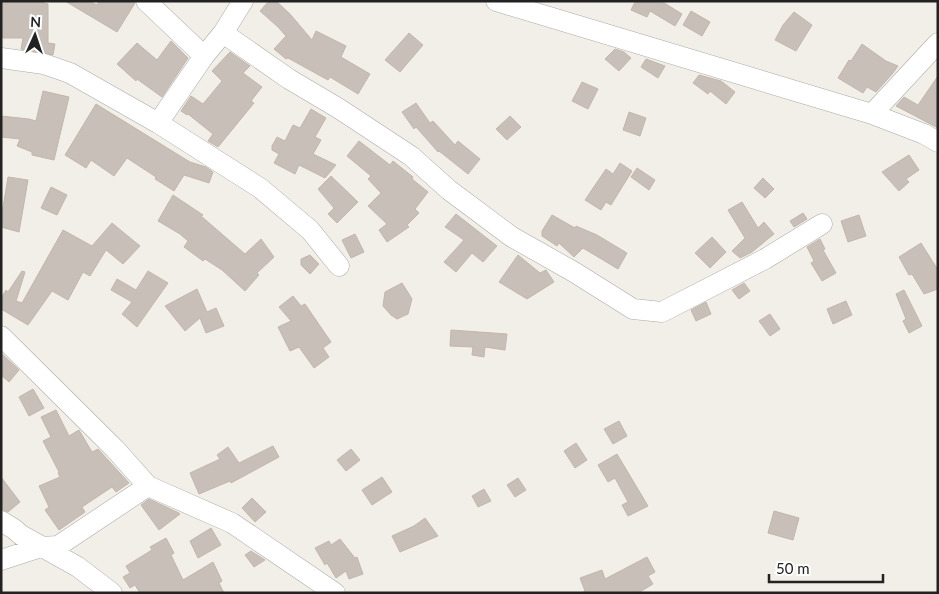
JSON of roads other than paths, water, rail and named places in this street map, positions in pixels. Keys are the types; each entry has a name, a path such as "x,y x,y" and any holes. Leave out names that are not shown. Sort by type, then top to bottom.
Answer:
{"street":[{"path":"146,1 204,56"},
{"path":"158,123 243,1"},
{"path":"496,1 872,114 924,134 938,142"},
{"path":"222,33 288,79 338,108 411,156 449,190 512,237 574,272 633,310 662,312 765,259 822,224"},
{"path":"872,114 938,43"},
{"path":"1,58 44,64 70,73 158,123 260,188 310,230 339,266"},
{"path":"1,336 115,450 148,486 232,523 334,593"},
{"path":"1,560 41,547 58,546 148,486"},
{"path":"1,522 78,567 112,593"}]}
